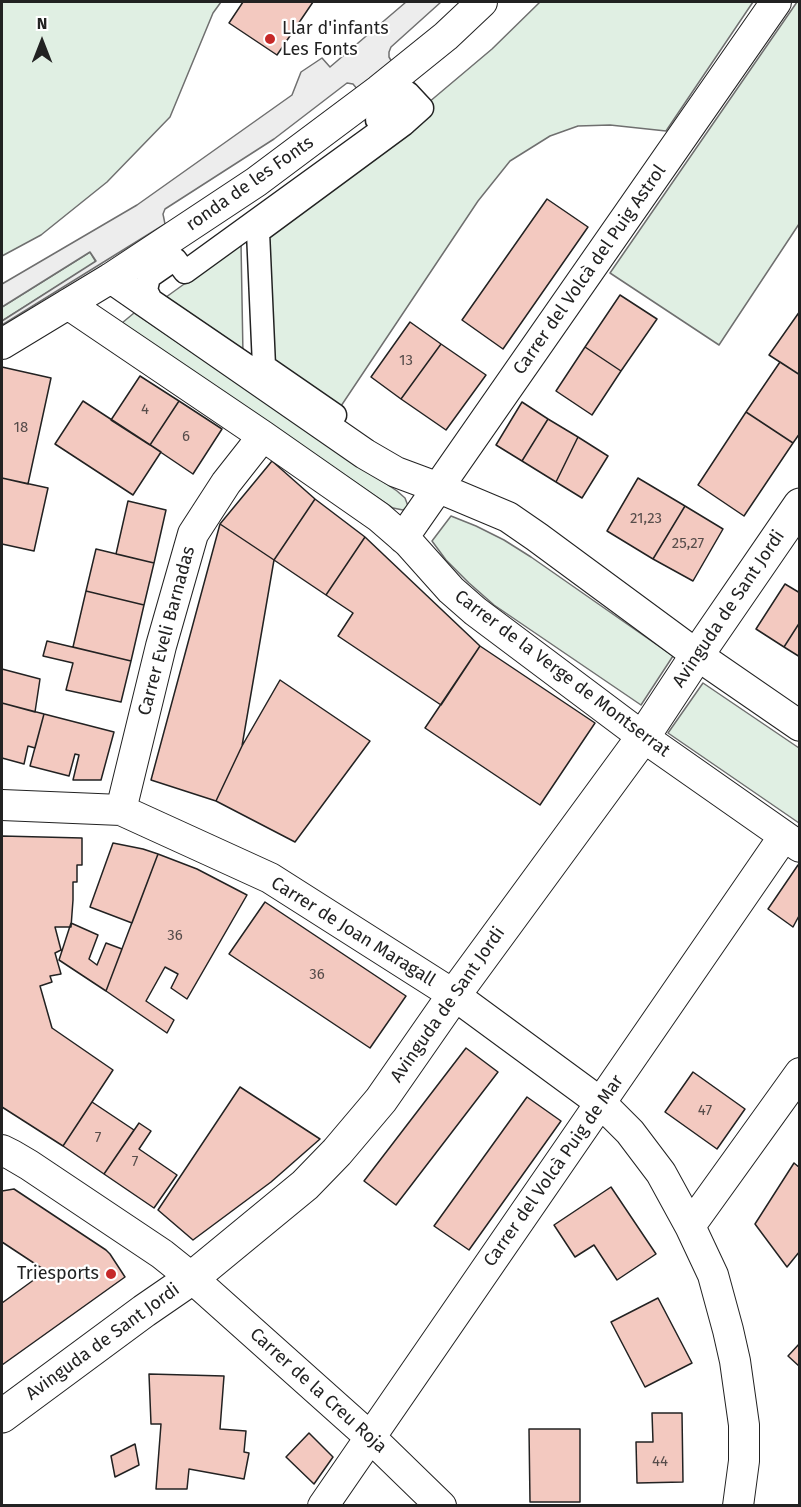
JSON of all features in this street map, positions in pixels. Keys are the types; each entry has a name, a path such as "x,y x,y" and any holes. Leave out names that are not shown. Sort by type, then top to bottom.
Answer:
{"main road":[{"name":"Avinguda de Sant Jordi","path":"2,1416 192,1278 304,1185 337,1152 381,1100 453,995 642,737 800,505"}],"street":[{"name":"ronda de les Fonts","path":"2,344 111,278 256,182 379,90 446,36 482,2"},
{"name":"Carrer del Volcà del Puig Astrol","path":"404,538 776,2"},
{"path":"408,93 422,108 403,125 258,232 264,366 335,415 330,423 151,300 146,290 149,277 175,259 185,272 381,130 381,125 377,120 408,93"},
{"path":"111,278 366,454 396,472 508,517 697,655 800,726"},
{"name":"Carrer de la Verge de Montserrat","path":"68,304 379,517 404,538 451,590 475,611 642,737 792,842"},
{"name":"Carrer Eveli Barnadas","path":"121,810 161,646 193,534 226,483 263,436"},
{"name":"Carrer de Joan Maragall","path":"2,805 121,810 270,878 453,995 601,1103 630,1132 661,1173 713,1275 728,1329 740,1388 744,1425 744,1461 738,1506"},
{"name":"Carrer del Volcà Puig de Mar","path":"323,1506 601,1103 792,842"},
{"path":"690,1226 800,1073"},
{"name":"Carrer de la Creu Roja","path":"2,1150 29,1165 162,1254 192,1278 370,1437 441,1506"}],"green space":[{"path":"2,2 221,2 213,13 170,117 107,182 41,235 2,256"},
{"path":"540,2 753,2 666,131 610,125 578,126 550,136 510,161 478,201 335,415 264,366 258,232 422,108 492,49"},
{"path":"797,2 800,2 799,224 719,345 610,273"},
{"path":"241,243 243,355 162,300"},
{"path":"90,252 96,262 2,321 2,307"},
{"path":"134,313 397,491 405,498 408,506 403,510 393,508 122,323"},
{"path":"451,516 504,540 531,557 673,656 641,705 494,605 469,583 446,560 432,541"},
{"path":"703,683 799,748 799,823 668,733"}],"shaded area":[{"path":"406,2 441,2 391,47 389,57 392,62 358,90 353,84 347,83 274,139 165,209 163,214 165,224 2,325 2,321 96,261 90,252 2,307 2,284 137,205 292,95 301,72 322,58 330,67"}],"building":[{"name":"Llar d'infants Les Fonts","path":"243,2 313,2 277,55 229,23"},
{"path":"547,199 588,227 503,349 462,320"},
{"path":"620,295 657,319 621,371 585,347"},
{"path":"800,311 800,375 769,355"},
{"path":"410,322 441,344 401,399 371,377"},
{"path":"441,344 486,375 446,430 401,399"},
{"path":"585,347 621,371 592,415 556,391"},
{"path":"780,362 800,375 800,433 793,443 746,412"},
{"path":"2,367 51,378 28,484 2,478"},
{"path":"140,376 179,401 150,445 111,420"},
{"path":"83,401 161,452 133,495 55,444"},
{"path":"179,401 222,429 193,474 150,445"},
{"path":"522,402 548,419 522,461 496,445"},
{"path":"746,412 793,443 744,516 698,485"},
{"path":"548,419 578,437 556,482 522,461"},
{"path":"578,437 608,456 582,498 556,482"},
{"path":"272,461 315,499 274,560 220,524"},
{"path":"2,478 48,488 34,551 2,544"},
{"path":"638,478 685,506 653,559 607,531"},
{"path":"315,499 365,537 326,595 274,560"},
{"path":"128,501 166,510 154,563 116,554"},
{"path":"685,506 723,529 693,581 653,559"},
{"path":"220,524 274,560 242,746 216,801 151,780"},
{"path":"365,537 480,646 441,705 338,636 353,613 326,595"},
{"path":"96,549 154,563 144,605 86,591"},
{"path":"785,584 800,593 800,622 784,647 756,629"},
{"path":"86,591 144,605 131,661 73,647"},
{"path":"800,622 800,657 784,647"},
{"path":"47,641 131,661 121,702 66,690 73,663 43,656"},
{"path":"480,646 595,723 540,805 425,728"},
{"path":"2,669 40,679 35,712 2,703"},
{"path":"280,680 370,741 295,842 216,801 242,746"},
{"path":"2,703 44,714 35,748 28,746 24,764 2,758"},
{"path":"44,714 114,732 101,780 73,780 79,755 75,754 69,776 30,766"},
{"path":"2,836 82,838 82,865 77,865 77,882 73,882 71,927 55,927 61,950 55,953 61,974 50,976 52,982 40,986 52,1028 113,1070 63,1146 2,1107"},
{"path":"113,843 158,854 132,923 90,907"},
{"path":"158,854 197,869 247,895 187,999 171,988 178,974 165,967 146,1001 174,1020 167,1033 106,991"},
{"path":"798,865 800,866 800,914 793,927 768,909"},
{"path":"265,902 406,996 370,1048 229,954"},
{"path":"71,923 98,935 89,959 97,965 106,943 122,949 106,991 59,960"},
{"path":"466,1048 498,1072 396,1205 364,1181"},
{"path":"693,1072 745,1109 717,1149 665,1112"},
{"path":"240,1087 320,1139 271,1182 193,1240 158,1210"},
{"path":"527,1097 561,1121 469,1250 434,1226"},
{"path":"92,1102 134,1130 104,1174 63,1146"},
{"path":"139,1123 151,1131 139,1149 177,1175 154,1208 104,1174"},
{"path":"794,1163 800,1168 800,1251 787,1267 755,1224"},
{"path":"611,1187 656,1254 617,1280 594,1245 575,1257 554,1225"},
{"path":"14,1189 106,1250 125,1277 2,1365 2,1303 46,1271 2,1242 2,1191"},
{"path":"658,1298 692,1363 645,1387 611,1322"},
{"path":"800,1343 800,1367 788,1356"},
{"path":"149,1374 224,1376 220,1429 246,1431 244,1452 249,1453 244,1479 189,1469 187,1489 156,1489 161,1424 151,1424"},
{"path":"652,1413 682,1413 683,1482 637,1483 636,1442 653,1442"},
{"path":"529,1429 580,1429 580,1502 530,1502"},
{"path":"309,1433 333,1457 314,1484 286,1457"},
{"path":"135,1444 139,1465 115,1477 111,1456"}],"place":[{"name":"Llar d'infants Les Fonts","path":"270,39"},
{"name":"Triesports","path":"111,1274"}]}
